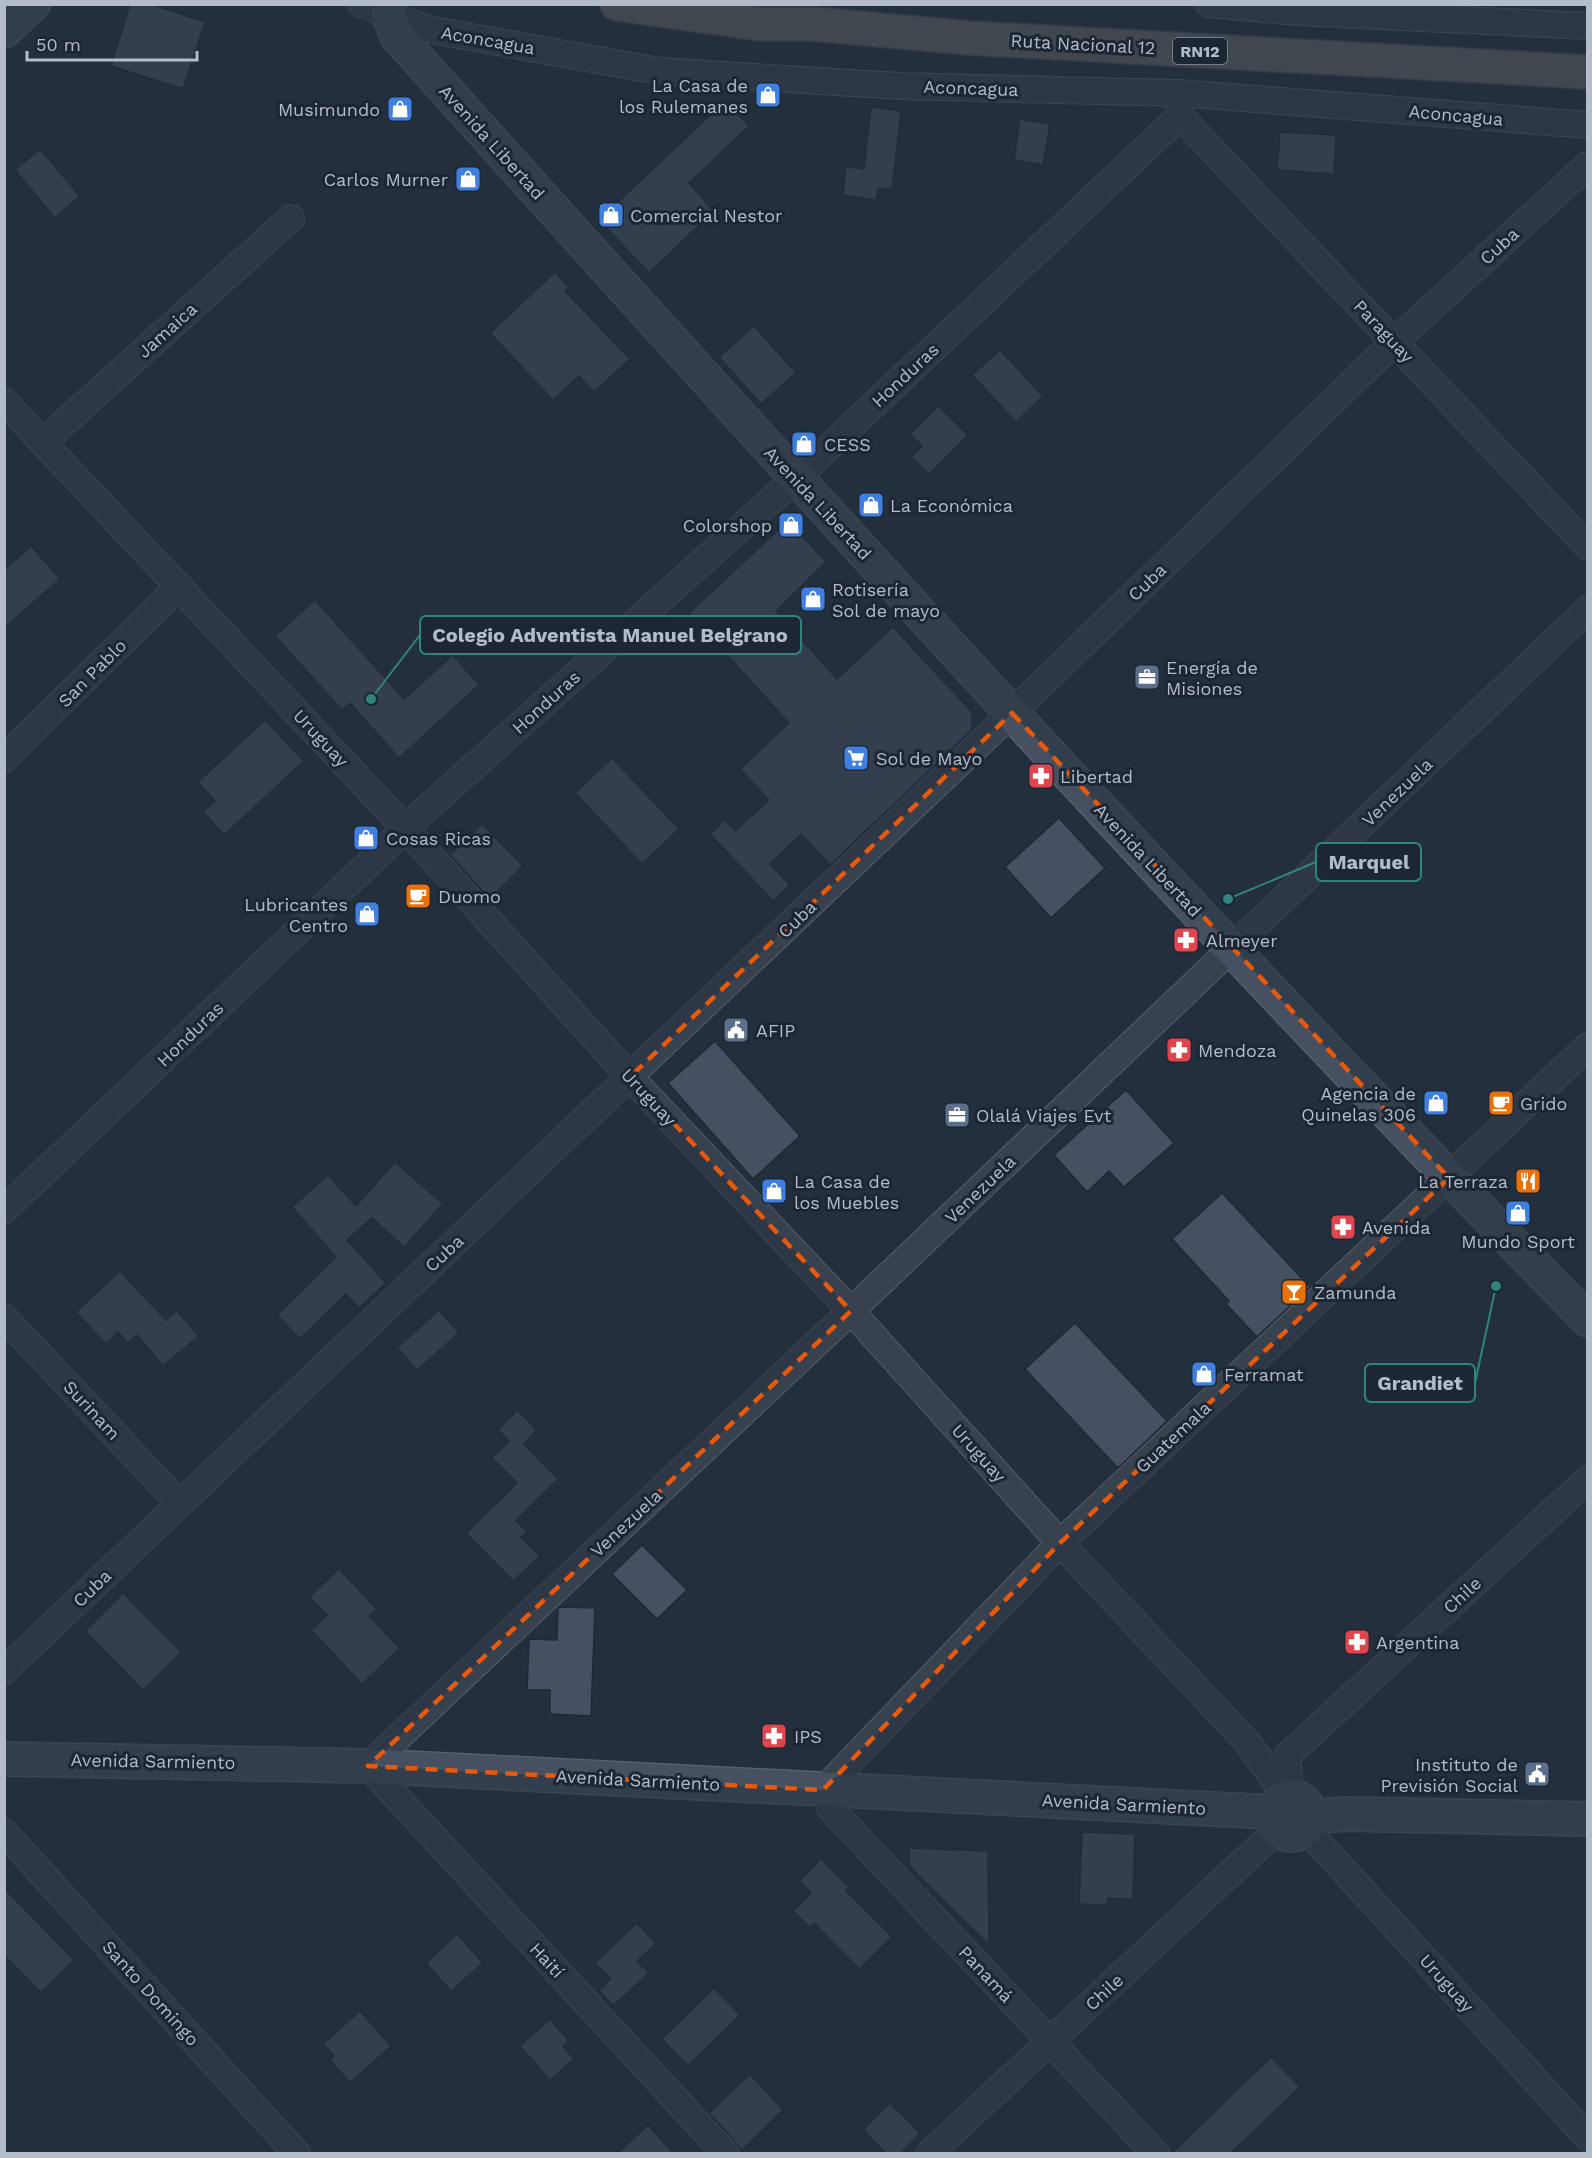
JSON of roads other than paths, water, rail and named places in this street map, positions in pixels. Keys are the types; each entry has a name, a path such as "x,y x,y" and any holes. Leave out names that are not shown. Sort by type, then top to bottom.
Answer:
{"highway":[{"name":"Ruta Nacional 12","path":"617,4 748,14 813,24 969,38 1587,72"}],"main road":[{"path":"4,31 33,4"},
{"name":"Avenida Libertad","path":"380,7 397,36 795,479 1231,950 1587,1320"},
{"name":"Avenida Sarmiento","path":"4,1759 368,1766 1290,1814 1587,1819"}],"street":[{"path":"1209,4 1587,26"},
{"name":"Aconcagua","path":"380,7 427,29 658,71 1179,105 1587,125"},
{"name":"Paraguay","path":"1179,105 1394,342 1587,547"},
{"name":"Honduras","path":"4,1210 406,829 795,479 1179,105"},
{"name":"Cuba","path":"4,1671 1012,713 1394,342 1587,165"},
{"name":"Jamaica","path":"44,441 291,218"},
{"name":"Uruguay","path":"4,400 406,829 630,1077 850,1311 1060,1543 1247,1742 1290,1814 1587,2138"},
{"name":"San Pablo","path":"4,759 179,586"},
{"name":"Venezuela","path":"368,1766 1231,950 1587,609"},
{"name":"Guatemala","path":"823,1790 1060,1543 1449,1179 1587,1046"},
{"name":"Surinam","path":"4,1317 180,1504"},
{"name":"Chile","path":"928,2154 1050,2042 1290,1814 1287,1756 1587,1479"},
{"name":"Haití","path":"368,1766 726,2154"},
{"name":"Panamá","path":"823,1790 830,1808 1156,2154"},
{"name":"Santo Domingo","path":"4,1832 297,2154"}],"place":[{"name":"La Casa de los Rulemanes","path":"768,95"},
{"name":"Musimundo","path":"400,109"},
{"name":"Carlos Murner","path":"468,179"},
{"name":"Comercial Nestor","path":"611,215"},
{"name":"CESS","path":"804,444"},
{"name":"La Económica","path":"871,505"},
{"name":"Colorshop","path":"791,525"},
{"name":"Rotisería Sol de mayo","path":"813,599"},
{"name":"Energía de Misiones","path":"1147,677"},
{"name":"Colegio Adventista Manuel Belgrano","path":"371,699"},
{"name":"Sol de Mayo","path":"856,758"},
{"name":"Libertad","path":"1041,776"},
{"name":"Cosas Ricas","path":"366,838"},
{"name":"Duomo","path":"418,896"},
{"name":"Marquel","path":"1228,899"},
{"name":"Lubricantes Centro","path":"367,914"},
{"name":"Almeyer","path":"1186,940"},
{"name":"AFIP","path":"736,1030"},
{"name":"Mendoza","path":"1179,1050"},
{"name":"Agencia de Quinelas 306","path":"1436,1103"},
{"name":"Grido","path":"1501,1103"},
{"name":"Olalá Viajes Evt","path":"957,1115"},
{"name":"La Terraza","path":"1528,1181"},
{"name":"La Casa de los Muebles","path":"774,1191"},
{"name":"Mundo Sport","path":"1518,1213"},
{"name":"Avenida","path":"1343,1227"},
{"name":"Grandiet","path":"1496,1286"},
{"name":"Zamunda","path":"1294,1292"},
{"name":"Ferramat","path":"1204,1374"},
{"name":"Argentina","path":"1357,1642"},
{"name":"IPS","path":"774,1736"},
{"name":"Instituto de Previsión Social","path":"1537,1774"}]}
